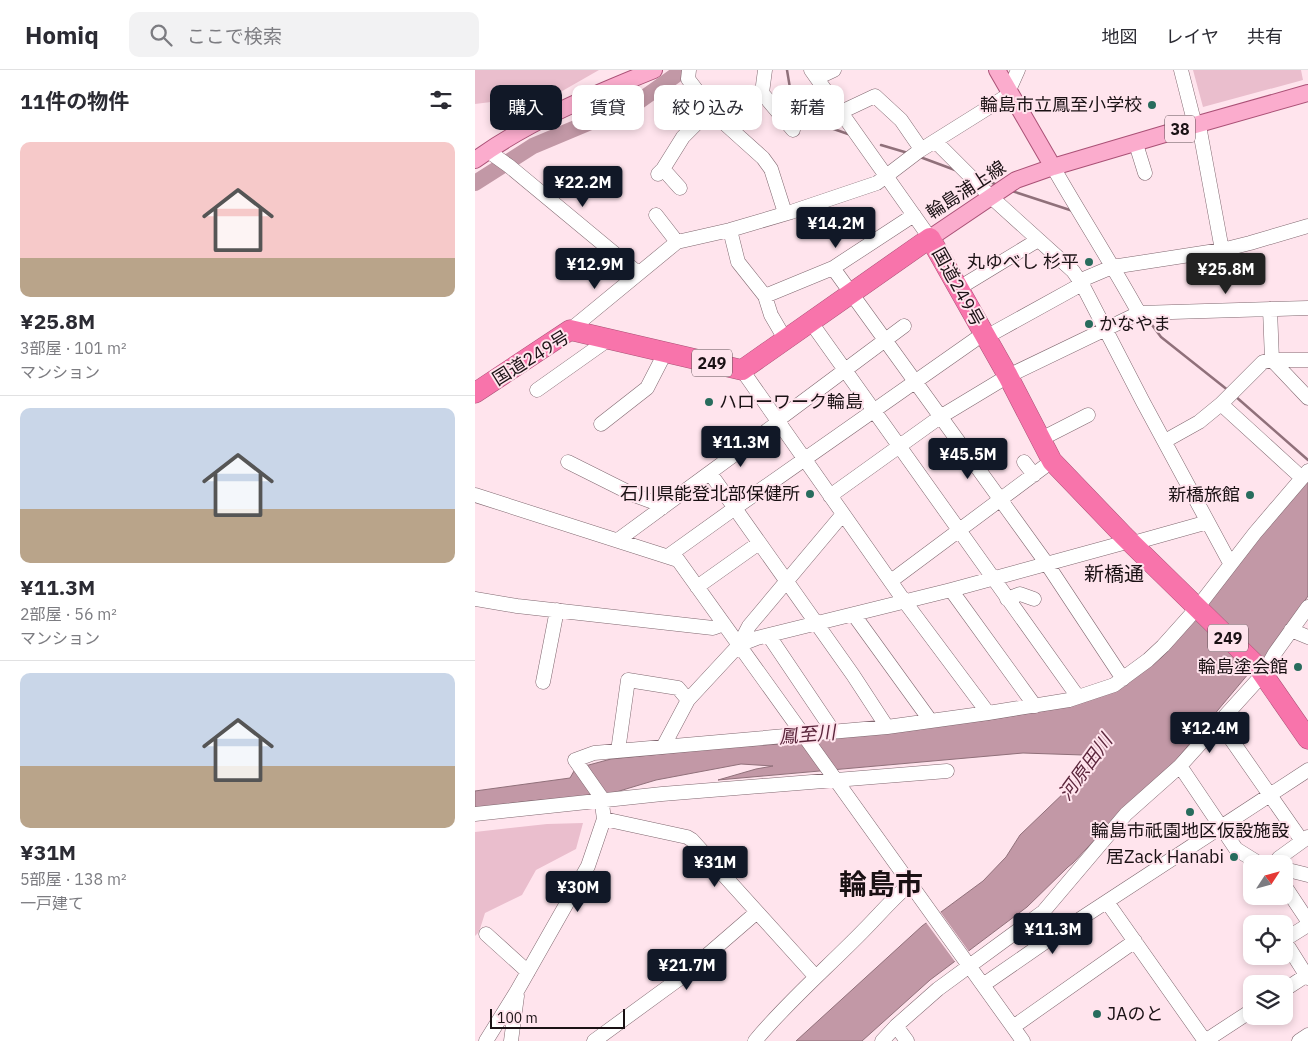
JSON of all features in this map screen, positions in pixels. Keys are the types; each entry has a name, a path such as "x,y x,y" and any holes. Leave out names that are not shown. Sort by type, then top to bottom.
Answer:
{"highway":[{"name":"国道249号","path":"475,393 570,330 742,370 930,238 1008,376 1052,461 1261,670 1308,739"}],"main road":[{"path":"487,156 519,132 589,97 654,70"},
{"path":"997,70 1053,167"},
{"name":"輪島浦上線","path":"930,238 1016,180 1053,167 1308,93"}],"street":[{"path":"689,70 688,79 693,85"},
{"path":"765,70 762,93 772,105"},
{"path":"822,85 814,74 834,70"},
{"path":"570,330 677,242 731,230 877,183 920,150 1010,92 1018,70"},
{"path":"1181,70 1195,125 1199,131 1222,250"},
{"path":"844,111 875,96 901,120 920,150"},
{"path":"844,116 930,238"},
{"path":"680,188 661,171 683,137 690,130"},
{"path":"731,130 759,153 771,169 785,213"},
{"path":"1135,144 1145,173"},
{"path":"920,150 939,145 968,175 1073,271 1082,284 1104,329 1231,563"},
{"path":"487,156 509,166 638,273"},
{"path":"1053,167 1078,211 1116,267 1116,272 1142,312"},
{"path":"656,215 677,242"},
{"path":"765,296 833,268 914,215"},
{"path":"668,556 976,339 986,337 1082,284 1086,278 1116,267 1222,250 1308,226"},
{"path":"731,230 738,262 765,296 771,315 785,339"},
{"path":"959,288 1038,240"},
{"path":"833,268 1047,564 1123,679"},
{"path":"1270,308 1272,360 1308,398"},
{"path":"830,496 940,417 1008,376 1142,312 1308,308"},
{"path":"810,321 1078,698"},
{"path":"618,540 905,326"},
{"path":"537,390 609,339"},
{"path":"601,424 647,388 665,353"},
{"path":"1165,441 1199,422 1229,397 1263,362 1272,360 1308,360"},
{"path":"742,370 905,602 988,713"},
{"path":"486,1041 517,991 588,866 604,820 601,799 575,760 595,753 887,727 988,713 1078,698 1114,685 1163,646 1198,608 1231,563 1305,474 1229,397"},
{"path":"1041,440 1088,415"},
{"path":"891,581 1052,461"},
{"path":"568,462 662,508"},
{"path":"1024,462 1034,475"},
{"path":"710,473 887,727"},
{"path":"475,495 678,560 1023,1041"},
{"path":"663,747 688,700 739,645 749,626 843,514"},
{"path":"739,645 757,638 905,602 1208,522"},
{"path":"697,587 759,543"},
{"path":"951,590 1035,706"},
{"path":"1007,599 1020,594 1034,599"},
{"path":"475,599 713,628 723,624"},
{"path":"882,1041 896,1026 967,963 1043,912 1126,814 1180,766 1219,722 1308,607"},
{"path":"543,682 557,610"},
{"path":"854,615 930,720"},
{"path":"1291,630 1308,637"},
{"path":"769,636 833,731"},
{"path":"618,751 628,680 678,688 688,700"},
{"path":"1219,722 1270,796 1305,839 1283,855"},
{"path":"1180,766 1236,849 1246,855"},
{"path":"983,985 1308,770"},
{"path":"475,814 601,799 947,771"},
{"path":"604,820 692,840 815,976"},
{"path":"1293,871 1308,875"},
{"path":"755,1041 775,1017 815,976 865,930 900,892 914,889"},
{"path":"1293,898 1308,921"},
{"path":"1107,902 1205,1041 1243,1016"},
{"path":"594,1041 683,976 757,912"},
{"path":"1293,985 1307,976 1284,940 1308,925"},
{"path":"486,934 528,972"},
{"path":"1013,1027 1135,941"},
{"path":"511,1041 517,991"},
{"path":"896,1026 907,1041"},
{"path":"1299,1041 1308,1035"}],"shaded area":[{"path":"475,70 599,70 562,91 562,85 490,85 490,102 475,104"},
{"path":"1193,70 1301,70 1303,80 1203,107"},
{"path":"1308,481 1308,596 1262,662 1249,673 1166,772 1130,802 1073,863 1027,907 930,980 862,1041 796,1041 922,926 983,881 1006,857 1020,835 1069,788 1093,761 1083,755 1023,753 718,780 773,766 741,764 656,780 606,795 529,801 475,808 475,791 570,778 574,771 611,759 781,744 819,738 988,720 1072,706 1113,690 1162,657 1190,625 1274,519"},
{"path":"583,823 576,849 536,870 522,895 485,913 479,932 475,936 475,832 547,824"}],"pier":[{"path":"939,910 970,953 956,963 925,921"}],"waterway":[{"path":"475,183 533,146 638,102 676,75 677,70"},
{"path":"787,70 790,85"},
{"path":"836,130 848,134"},
{"path":"881,145 908,153"},
{"path":"920,157 955,170"},
{"path":"982,179 995,184"},
{"path":"1012,191 1073,211"},
{"path":"1146,317 1161,337 1229,391"},
{"path":"1235,396 1308,460"}],"place":[{"name":"輪島市立鳳至小学校","path":"1152,105"},
{"name":"丸ゆべし 杉平","path":"1089,262"},
{"name":"かなやま","path":"1089,324"},
{"name":"ハローワーク輪島","path":"709,402"},
{"name":"石川県能登北部保健所","path":"810,494"},
{"name":"新橋旅館","path":"1250,495"},
{"name":"輪島塗会館","path":"1298,667"},
{"name":"輪島市祇園地区仮設施設","path":"1190,812"},
{"name":"居Zack Hanabi","path":"1234,857"},
{"name":"JAのと","path":"1097,1014"}],"district":[{"name":"新橋通","path":"1114,574"},
{"name":"輪島市","path":"881,884"}],"water label":[{"name":"鳳至川","path":"807,734"},
{"name":"河原田川","path":"1085,767"}]}
